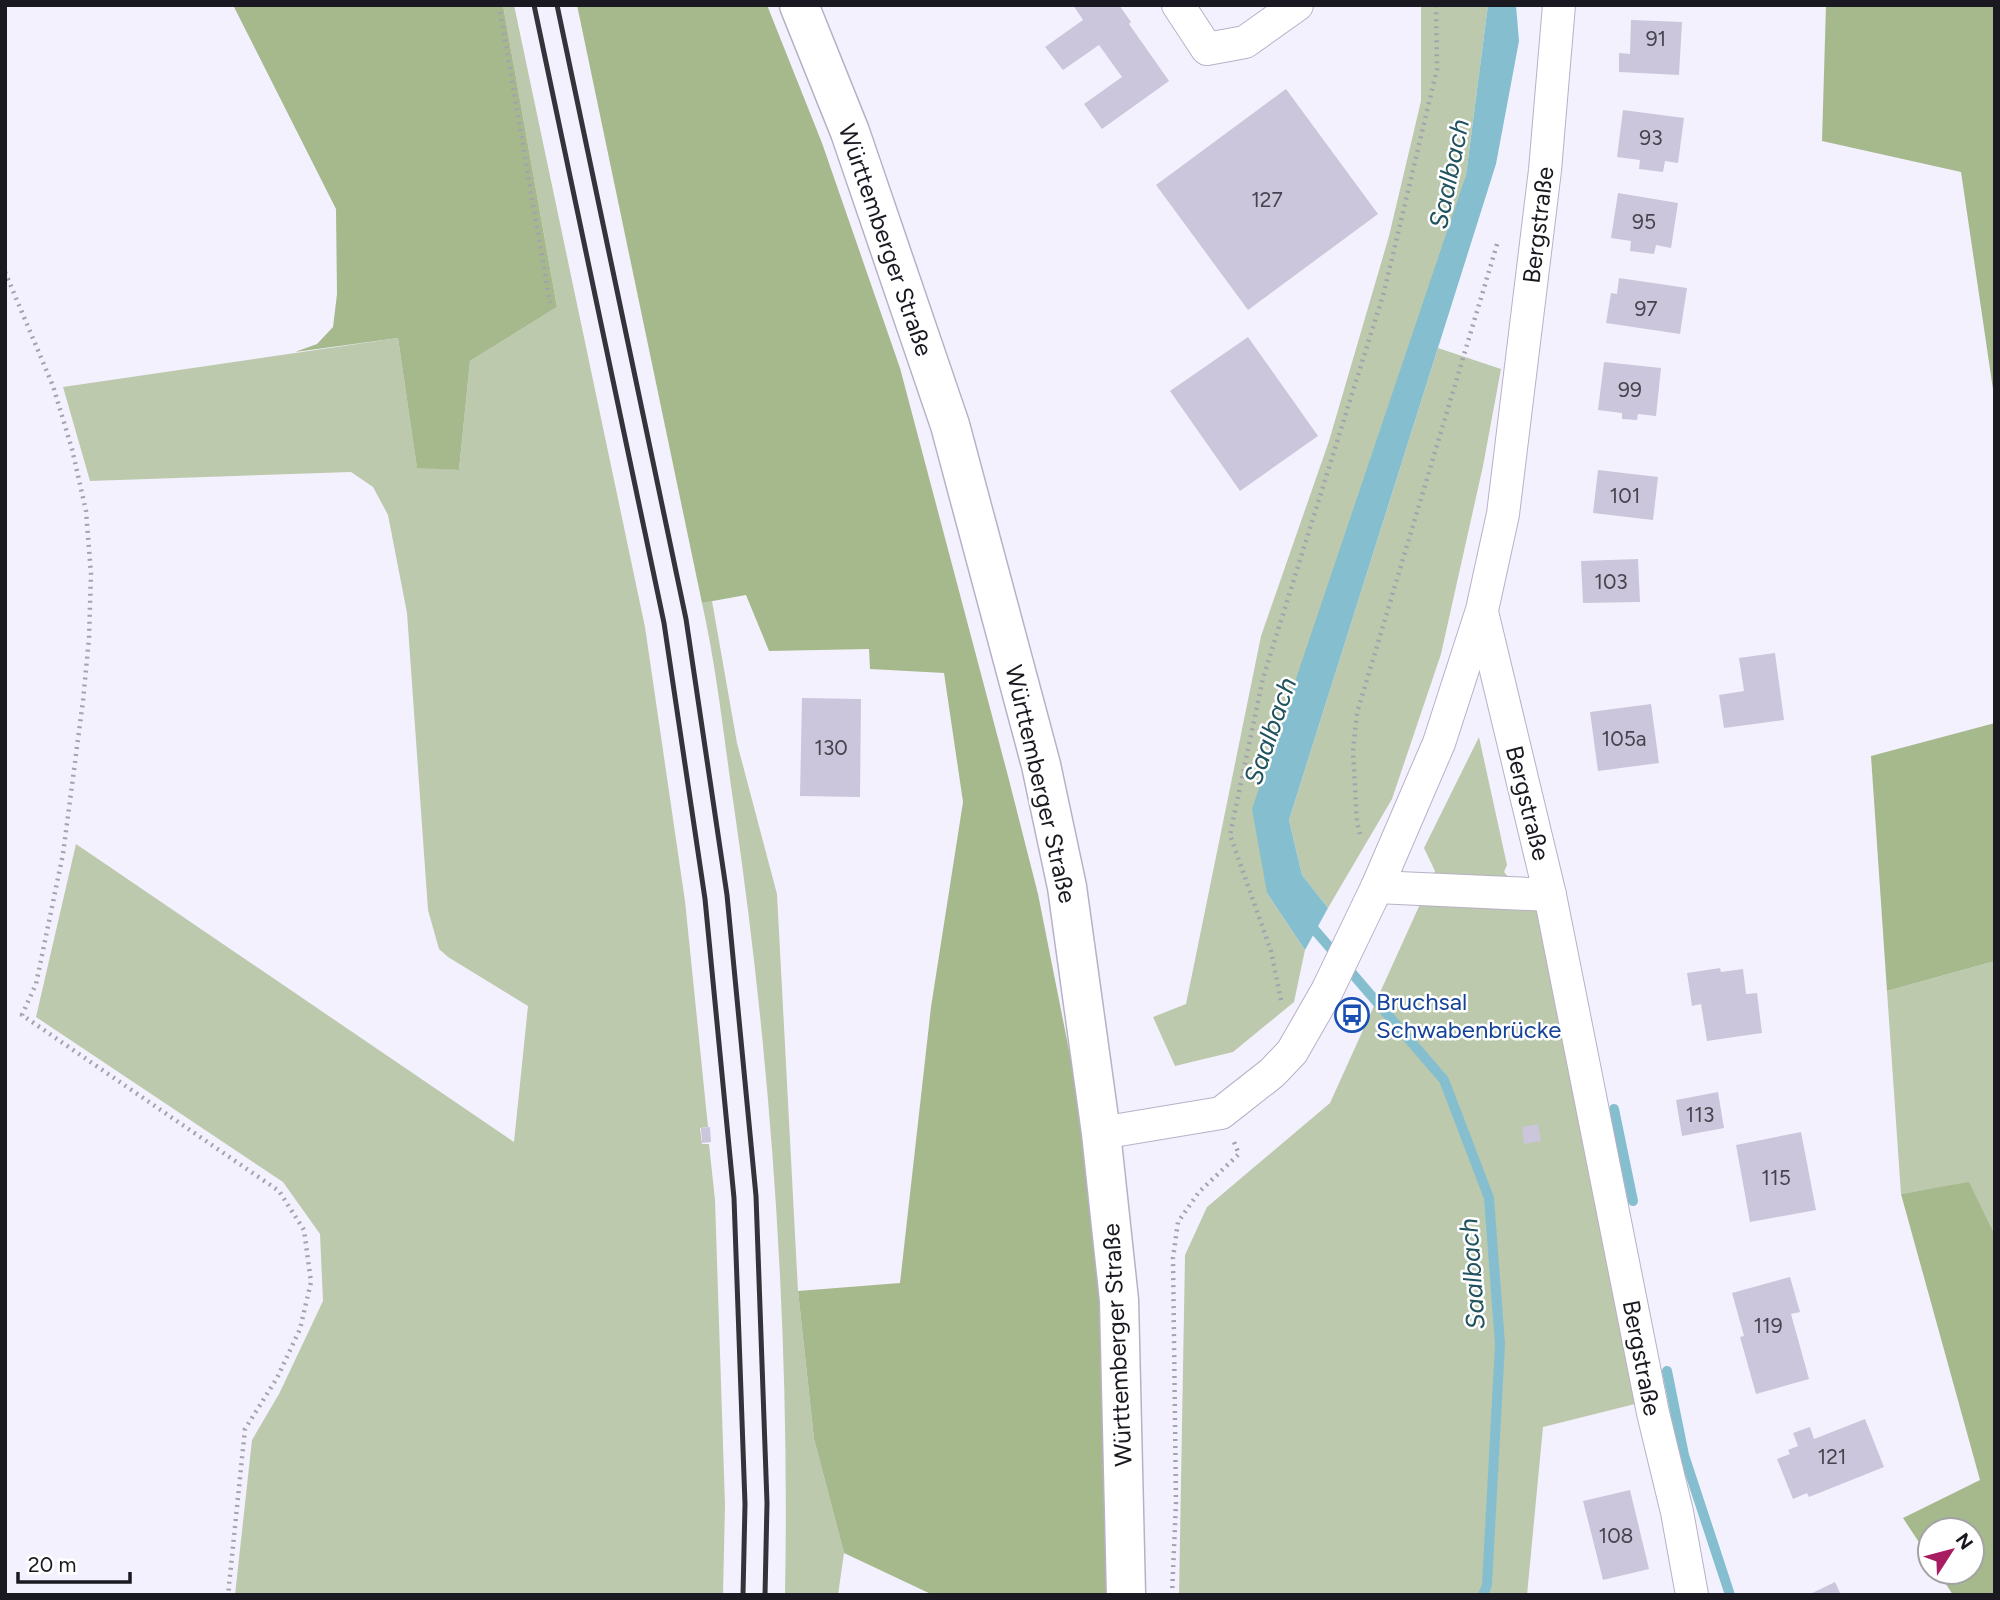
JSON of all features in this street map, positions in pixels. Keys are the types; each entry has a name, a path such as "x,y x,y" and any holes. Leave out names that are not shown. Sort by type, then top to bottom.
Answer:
{"main road":[{"name":"Württemberger Straße","path":"799,5 850,132 950,425 1041,765 1064,874 1101,1133 1119,1300 1126,1595"}],"street":[{"path":"1178,5 1207,49 1245,42 1297,5"},
{"name":"Bergstraße","path":"1559,5 1545,170 1503,514 1482,610 1550,895 1692,1595"},
{"path":"1101,1133 1221,1112 1272,1073 1292,1052 1327,991 1360,923 1439,743 1482,610"},
{"path":"1377,887 1550,895"}],"path":[{"path":"499,5 550,303"},
{"path":"1292,1052 1271,951 1230,835 1263,678 1384,292 1437,69 1436,5"},
{"path":"1377,887 1357,823 1353,751 1357,713 1501,232"},
{"path":"5,272 53,386 72,449 86,511 91,574 89,638 63,854 36,984 22,1015 279,1191 304,1230 311,1282 300,1329 277,1378 244,1429 228,1595"},
{"path":"1172,1595 1176,1503 1173,1258 1178,1222 1199,1192 1239,1154 1221,1112"}],"green space":[{"path":"233,5 503,5 557,307 470,361 459,470 417,468 398,338 295,352 317,344 333,327 337,294 336,209"},
{"path":"503,5 514,5 645,627 685,901 708,1127 700,1128 702,1144 709,1144 715,1200 725,1505 723,1595 235,1595 252,1440 279,1394 323,1301 320,1234 283,1182 36,1017 76,844 514,1142 528,1006 439,949 428,910 407,613 388,515 373,487 351,472 90,481 63,387 398,338 417,467 459,470 470,361 557,307"},
{"path":"577,5 767,5 822,143 900,368 1038,894 1084,1126 1101,1288 1110,1595 933,1595 844,1553 814,1439 798,1291 900,1283 931,1007 963,802 944,673 870,669 869,649 769,651 746,595 702,603"},
{"path":"1421,5 1488,5 1466,175 1267,893 1305,950 1294,1002 1233,1052 1175,1066 1153,1017 1186,1004 1261,636 1329,441 1389,236 1421,101"},
{"path":"1826,5 1995,5 1995,403 1961,172 1822,141"},
{"path":"1438,348 1501,369 1483,466 1441,654 1392,799 1328,908 1302,875 1289,820"},
{"path":"712,601 737,743 777,894 798,1291 814,1439 844,1553 838,1595 785,1595 784,1397 776,1200 759,1003 747,905 716,679 702,603"},
{"path":"1995,723 1995,961 1887,991 1871,756"},
{"path":"1479,737 1507,865 1504,872 1543,917 1639,1403 1543,1427 1527,1595 1179,1595 1185,1255 1207,1207 1330,1103 1435,871 1424,848"},
{"path":"1995,961 1995,1235 1969,1183 1901,1194 1887,991"},
{"path":"1969,1182 1995,1235 1995,1595 1953,1595 1947,1586 1986,1586 1986,1516 1916,1516 1916,1538 1903,1518 1980,1480 1901,1194"}],"water":[{"path":"1488,5 1516,5 1519,41 1496,164 1289,820 1302,875 1328,908 1305,950 1267,893 1252,809 1466,175"}],"building":[{"path":"1073,5 1119,5 1169,81 1102,129 1084,104 1122,77 1099,45 1063,70 1045,47 1083,20"},
{"path":"1631,20 1682,22 1679,75 1619,72 1619,53 1630,54"},
{"path":"1286,89 1378,214 1248,310 1156,185"},
{"path":"1623,110 1684,118 1678,163 1665,161 1663,172 1639,169 1640,160 1617,157"},
{"path":"1618,193 1678,203 1671,248 1656,245 1654,254 1630,251 1631,241 1611,238"},
{"path":"1619,278 1687,288 1680,334 1606,323 1611,293 1617,294"},
{"path":"1248,337 1318,436 1240,491 1170,391"},
{"path":"1604,362 1661,368 1656,416 1638,414 1637,420 1622,419 1622,413 1598,410"},
{"path":"1598,470 1658,477 1653,520 1593,513"},
{"path":"1638,559 1640,602 1583,603 1581,561"},
{"path":"1775,653 1784,720 1724,728 1719,695 1744,691 1739,658"},
{"path":"802,698 861,699 860,797 800,796"},
{"path":"1651,704 1659,763 1598,771 1590,712"},
{"path":"1720,968 1721,972 1743,969 1746,994 1757,993 1762,1033 1707,1041 1701,1004 1692,1006 1687,973"},
{"path":"1718,1092 1724,1128 1682,1136 1676,1100"},
{"path":"1538,1124 1541,1141 1524,1144 1522,1127"},
{"path":"710,1127 711,1142 702,1143 701,1128"},
{"path":"1801,1132 1816,1210 1750,1222 1736,1145"},
{"path":"1790,1277 1800,1312 1791,1314 1809,1379 1756,1394 1740,1337 1744,1336 1732,1293"},
{"path":"1865,1419 1884,1467 1809,1497 1807,1493 1793,1499 1777,1459 1790,1454 1788,1450 1798,1446 1793,1433 1810,1427 1814,1439"},
{"path":"1630,1490 1649,1569 1603,1580 1583,1501"},
{"path":"1835,1582 1841,1595 1808,1595"}],"waterway":[{"name":"Saalbach","path":"1307,921 1444,1080 1489,1198 1500,1344 1487,1585 1483,1595"},
{"path":"1614,1109 1633,1201"},
{"path":"1667,1371 1684,1455 1730,1595"}],"railway":[{"path":"534,5 664,623 705,899 734,1198 745,1504 743,1595"},
{"path":"557,5 686,619 727,895 756,1196 767,1503 765,1595"}],"place":[{"name":"Bruchsal Schwabenbrücke","path":"1352,1015"}]}
